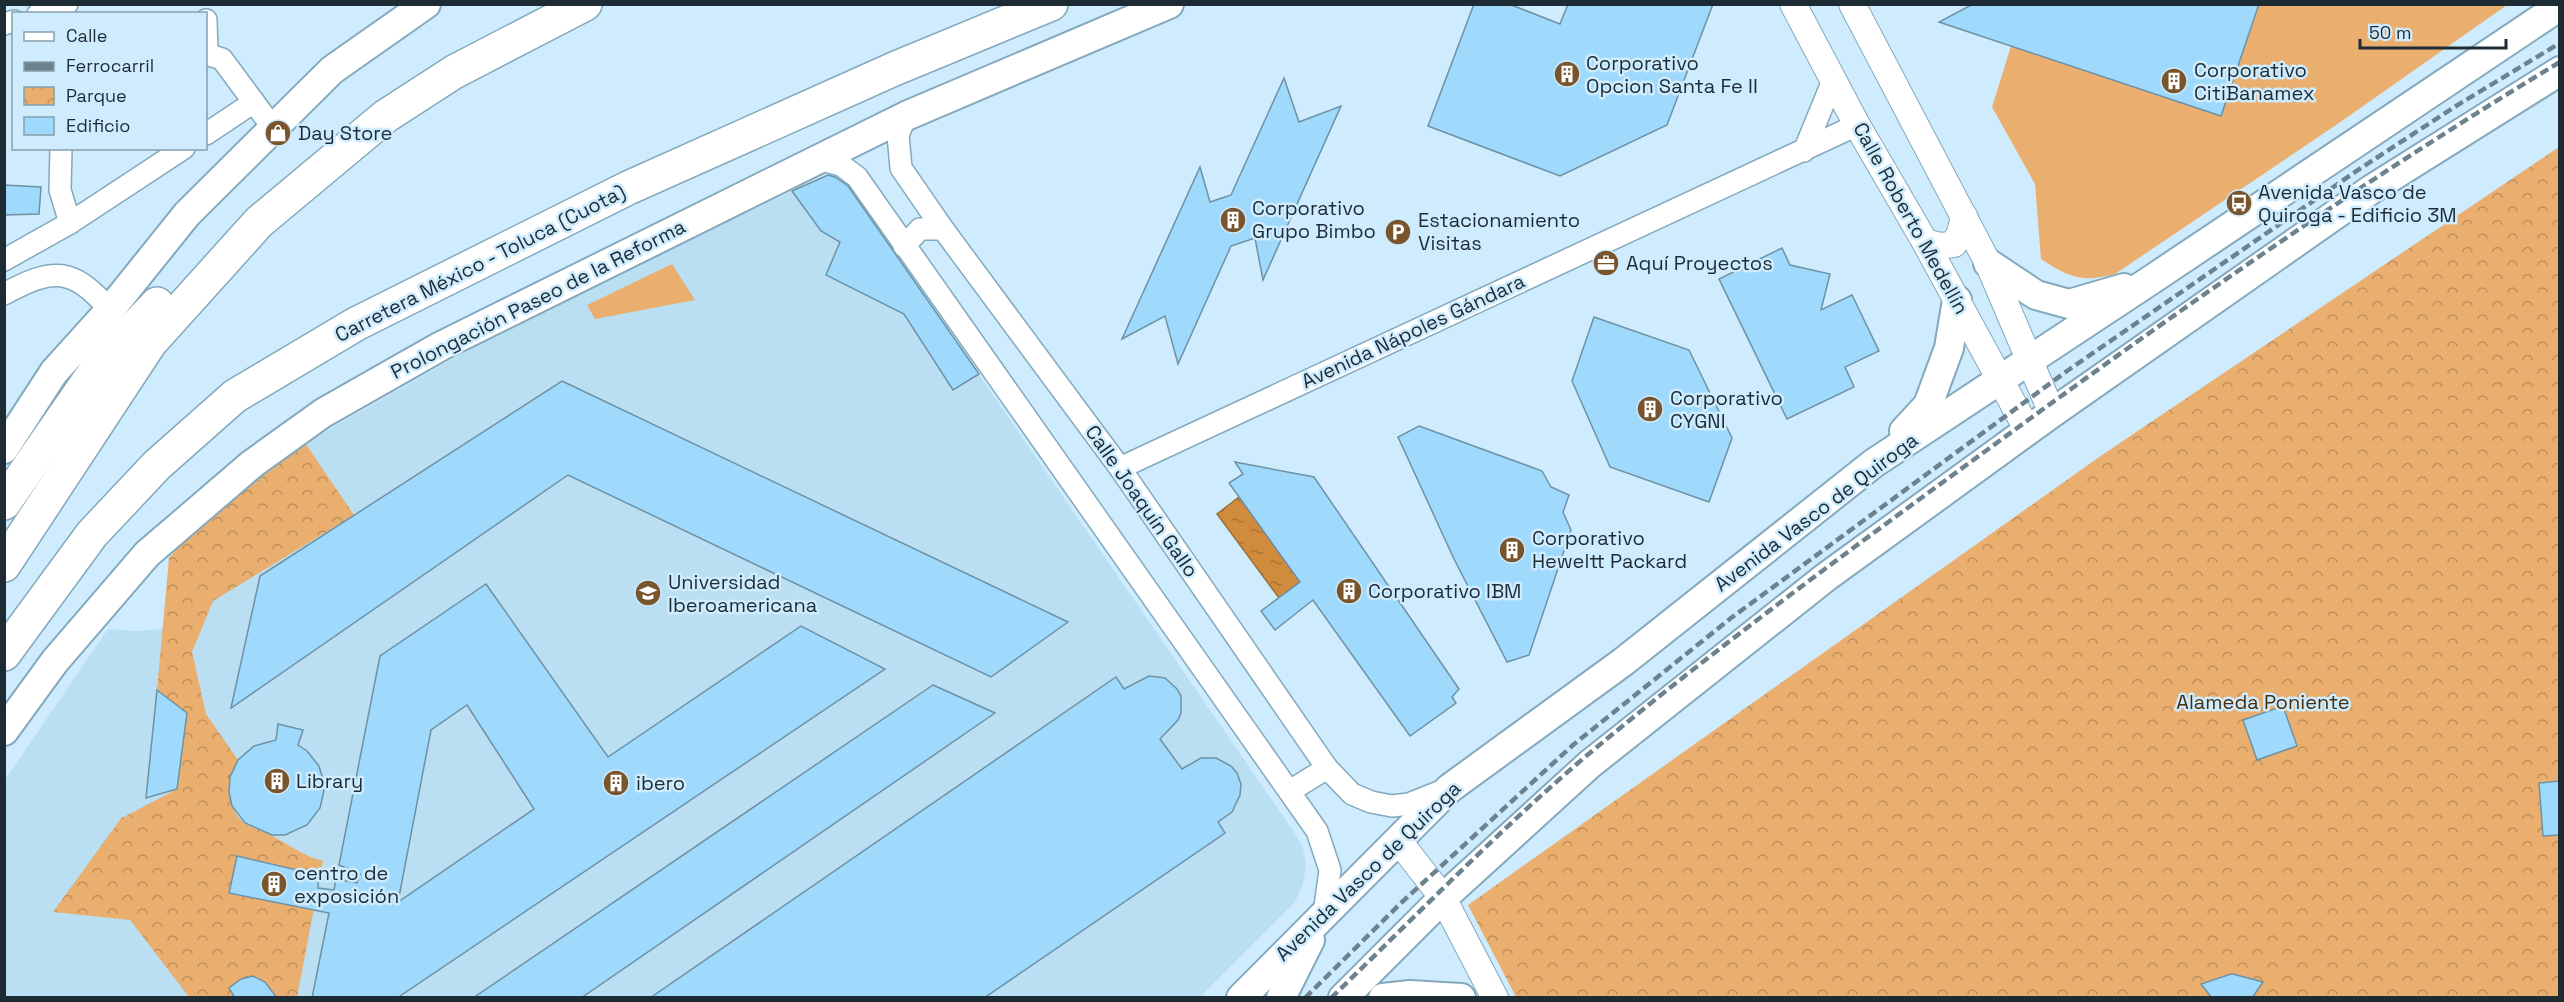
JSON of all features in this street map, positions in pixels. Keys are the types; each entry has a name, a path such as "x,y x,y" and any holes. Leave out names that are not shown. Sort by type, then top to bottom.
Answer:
{"highway":[{"path":"4,566 150,343 259,222 386,116 454,72 585,4"},
{"name":"Carretera México - Toluca (Cuota)","path":"4,654 92,534 157,465 235,396 356,324 628,188 894,69 1051,4"},
{"path":"4,502 101,363 121,322 212,241 259,222"},
{"path":"4,524 111,368 121,322"}],"main road":[{"path":"4,448 54,372 121,322 187,214 332,70 426,4"},
{"name":"Prolongación Paseo de la Reforma","path":"4,731 55,661 147,554 220,490 285,439 375,381 441,346 906,116 1169,4"},
{"name":"Avenida Vasco de Quiroga","path":"1241,998 1450,788 1623,662 1874,463 2559,6"},
{"path":"1343,998 1443,898 1590,764 1826,577 2052,413 2372,189 2559,71"},
{"path":"1989,263 2036,295 2069,304 2154,278"},
{"path":"1874,463 1928,405 1949,348 1957,300"},
{"path":"1281,998 1323,914"},
{"path":"1383,998 1410,995 1461,998"}],"street":[{"path":"44,12 67,4"},
{"name":"Calle Roberto Medellín","path":"1793,4 1857,125 1925,242 2028,431"},
{"path":"1852,4 1989,263 2052,413"},
{"path":"207,54 222,59 273,128"},
{"path":"1804,151 1834,78"},
{"path":"207,133 254,102"},
{"name":"Calle Joaquín Gallo","path":"906,116 898,135 901,168 1120,468 1327,768 1352,794 1371,802 1392,806 1408,804 1450,788"},
{"name":"Avenida Nápoles Gándara","path":"1120,468 1857,125"},
{"path":"61,150 60,190 70,223"},
{"path":"4,260 70,223 181,150"},
{"path":"818,159 841,165 856,177 1317,831 1330,870 1323,914"},
{"path":"1925,242 1941,246 1954,244 1964,216"},
{"path":"904,246 920,229 944,229"},
{"path":"4,294 45,276 66,276 91,289 121,322"},
{"path":"1290,791 1327,768"},
{"path":"1398,840 1443,898 1495,998"}],"shaded area":[{"name":"Universidad Iberoamericana","path":"838,170 1303,848 1306,865 1303,884 1295,902 1200,997 5,998 5,780 108,629 136,631 165,629 305,443 467,351 695,237"}],"green space":[{"path":"2259,5 2507,5 2339,123 2115,274 2093,278 2076,277 2041,259 2035,184 1992,107 2011,46 2221,116"},
{"name":"Alameda Poniente","path":"2559,147 2559,997 1516,997 1468,905 2102,455"},
{"path":"672,264 695,300 595,319 587,305"},
{"path":"305,443 354,515 213,601 192,652 206,714 238,760 232,775 230,793 238,817 244,823 304,854 323,861 297,997 189,997 130,920 53,912 122,817 149,823 124,817 177,789 187,714 157,690 169,558 196,528"}],"water":[{"path":"1239,497 1300,582 1279,598 1217,514"}],"building":[{"name":"Corporativo Opcion Santa Fe II","path":"1474,4 1509,4 1560,24 1568,4 1713,4 1667,125 1560,176 1428,126"},
{"name":"Corporativo CitiBanamex","path":"1973,4 2259,4 2221,116 1939,22"},
{"name":"Corporativo Grupo Bimbo","path":"1284,78 1299,122 1341,106 1263,280 1255,238 1231,246 1178,364 1165,316 1122,339 1200,167 1210,202 1231,195"},
{"path":"828,175 848,186 979,374 953,390 904,314 826,275 840,242 821,231 792,191"},
{"path":"4,185 41,187 39,214 4,215"},
{"path":"1782,248 1790,265 1830,274 1821,310 1852,295 1879,351 1845,367 1854,387 1787,419 1719,279"},
{"name":"Corporativo CYGNI","path":"1594,317 1689,350 1732,438 1709,502 1610,467 1572,381"},
{"path":"562,381 1068,622 991,677 568,475 231,708 260,576"},
{"name":"Corporativo Heweltt Packard","path":"1419,426 1542,471 1551,487 1569,495 1563,512 1571,530 1529,655 1507,662 1454,559 1398,437"},
{"name":"Corporativo IBM","path":"1235,462 1314,477 1459,689 1452,697 1456,703 1410,736 1313,600 1275,630 1261,611 1300,582 1229,483 1243,474"},
{"name":"ibero","path":"486,584 608,757 801,626 885,669 397,998 312,998 329,913 229,893 237,856 319,875 318,888 334,890 336,879 357,883 360,874 339,865 380,656","holes":["467,705 534,809 398,902 431,730"]},
{"path":"1149,676 1165,678 1181,696 1181,713 1178,720 1160,739 1182,769 1201,758 1216,758 1231,766 1237,773 1241,784 1240,795 1232,812 1218,822 1225,833 984,998 650,998 1116,677 1124,689"},
{"name":"ibero","path":"933,685 995,713 581,998 473,998"},
{"path":"157,690 187,713 177,789 146,798"},
{"path":"2283,706 2297,746 2257,760 2243,720"},
{"name":"Library","path":"278,724 303,730 298,745 307,751 319,766 325,786 320,808 307,825 285,835 272,835 245,823 232,806 229,792 230,777 238,760 254,746 276,740"},
{"path":"2559,781 2559,835 2543,836 2539,783"},
{"path":"2231,974 2263,982 2252,998 2212,998 2201,984"},
{"path":"253,976 265,982 277,998 235,998 229,988 241,979"}],"railway":[{"path":"1305,998 1401,903 1573,745 1731,618 2067,371 2358,170 2456,106 2560,43"},
{"path":"1331,998 1552,786 1683,677 1783,600 2057,399 2198,299 2341,201 2560,62"}],"place":[{"name":"Corporativo Opcion Santa Fe II","path":"1567,74"},
{"name":"Corporativo CitiBanamex","path":"2174,81"},
{"name":"Day Store","path":"278,133"},
{"name":"Avenida Vasco de Quiroga - Edificio 3M","path":"2239,203"},
{"name":"Corporativo Grupo Bimbo","path":"1233,220"},
{"name":"Estacionamiento Visitas","path":"1398,232"},
{"name":"Aquí Proyectos","path":"1606,263"},
{"name":"Corporativo CYGNI","path":"1650,409"},
{"name":"Corporativo Heweltt Packard","path":"1512,550"},
{"name":"Corporativo IBM","path":"1349,591"},
{"name":"Universidad Iberoamericana","path":"648,593"},
{"name":"Library","path":"277,781"},
{"name":"ibero","path":"616,783"},
{"name":"centro de exposición","path":"274,884"}]}
